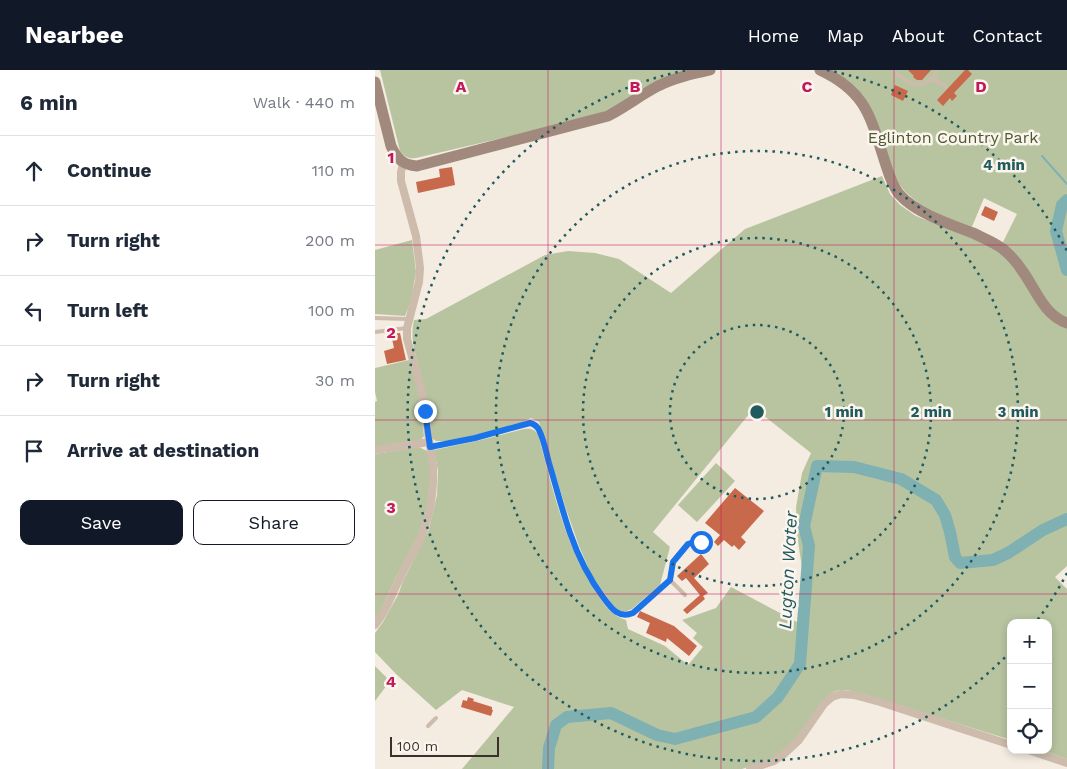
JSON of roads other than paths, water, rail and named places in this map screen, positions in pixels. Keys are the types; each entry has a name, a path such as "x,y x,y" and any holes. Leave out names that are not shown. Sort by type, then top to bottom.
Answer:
{"main road":[{"path":"375,82 395,155 403,162 417,166 608,116 672,80 710,70"},
{"path":"820,70 840,80 863,104 875,130 890,177 898,192 906,201 920,210 990,240 1001,247 1017,262 1047,310 1058,319 1067,323"}],"street":[{"path":"375,625 386,609 399,578 421,537 430,512 434,478 422,392 407,339 408,319 419,282 420,268 416,236 401,181 403,162"},
{"path":"375,450 429,444"},
{"path":"750,769 774,761 785,754 799,740 828,700 841,694 855,695 880,702 1007,744"},
{"path":"1040,754 1067,763"}],"lane":[{"path":"893,70 905,82 917,85 929,80 938,70"},
{"path":"929,80 934,80 946,86"},
{"path":"375,318 408,319"},
{"path":"375,332 407,328"},
{"path":"429,444 475,438 530,423 534,424 539,430 562,509 581,560 609,606 621,615 627,616 633,613 670,580 673,562 688,544 701,542"},
{"path":"670,580 685,595"},
{"path":"428,726 436,718"}],"waterway":[{"path":"1042,156 1067,184"},
{"name":"Lugton Water","path":"1067,200 1062,205 1056,231 1067,270"},
{"name":"Lugton Water","path":"548,769 549,748 556,725 567,717 611,713 657,735 675,739 756,717 778,697 800,664 809,546 804,526 817,466 854,467 901,479 936,500 945,515 955,557 960,563 993,560 1008,553 1043,530 1067,519"}],"park label":[{"name":"Eglinton Country Park","path":"953,137"}]}
